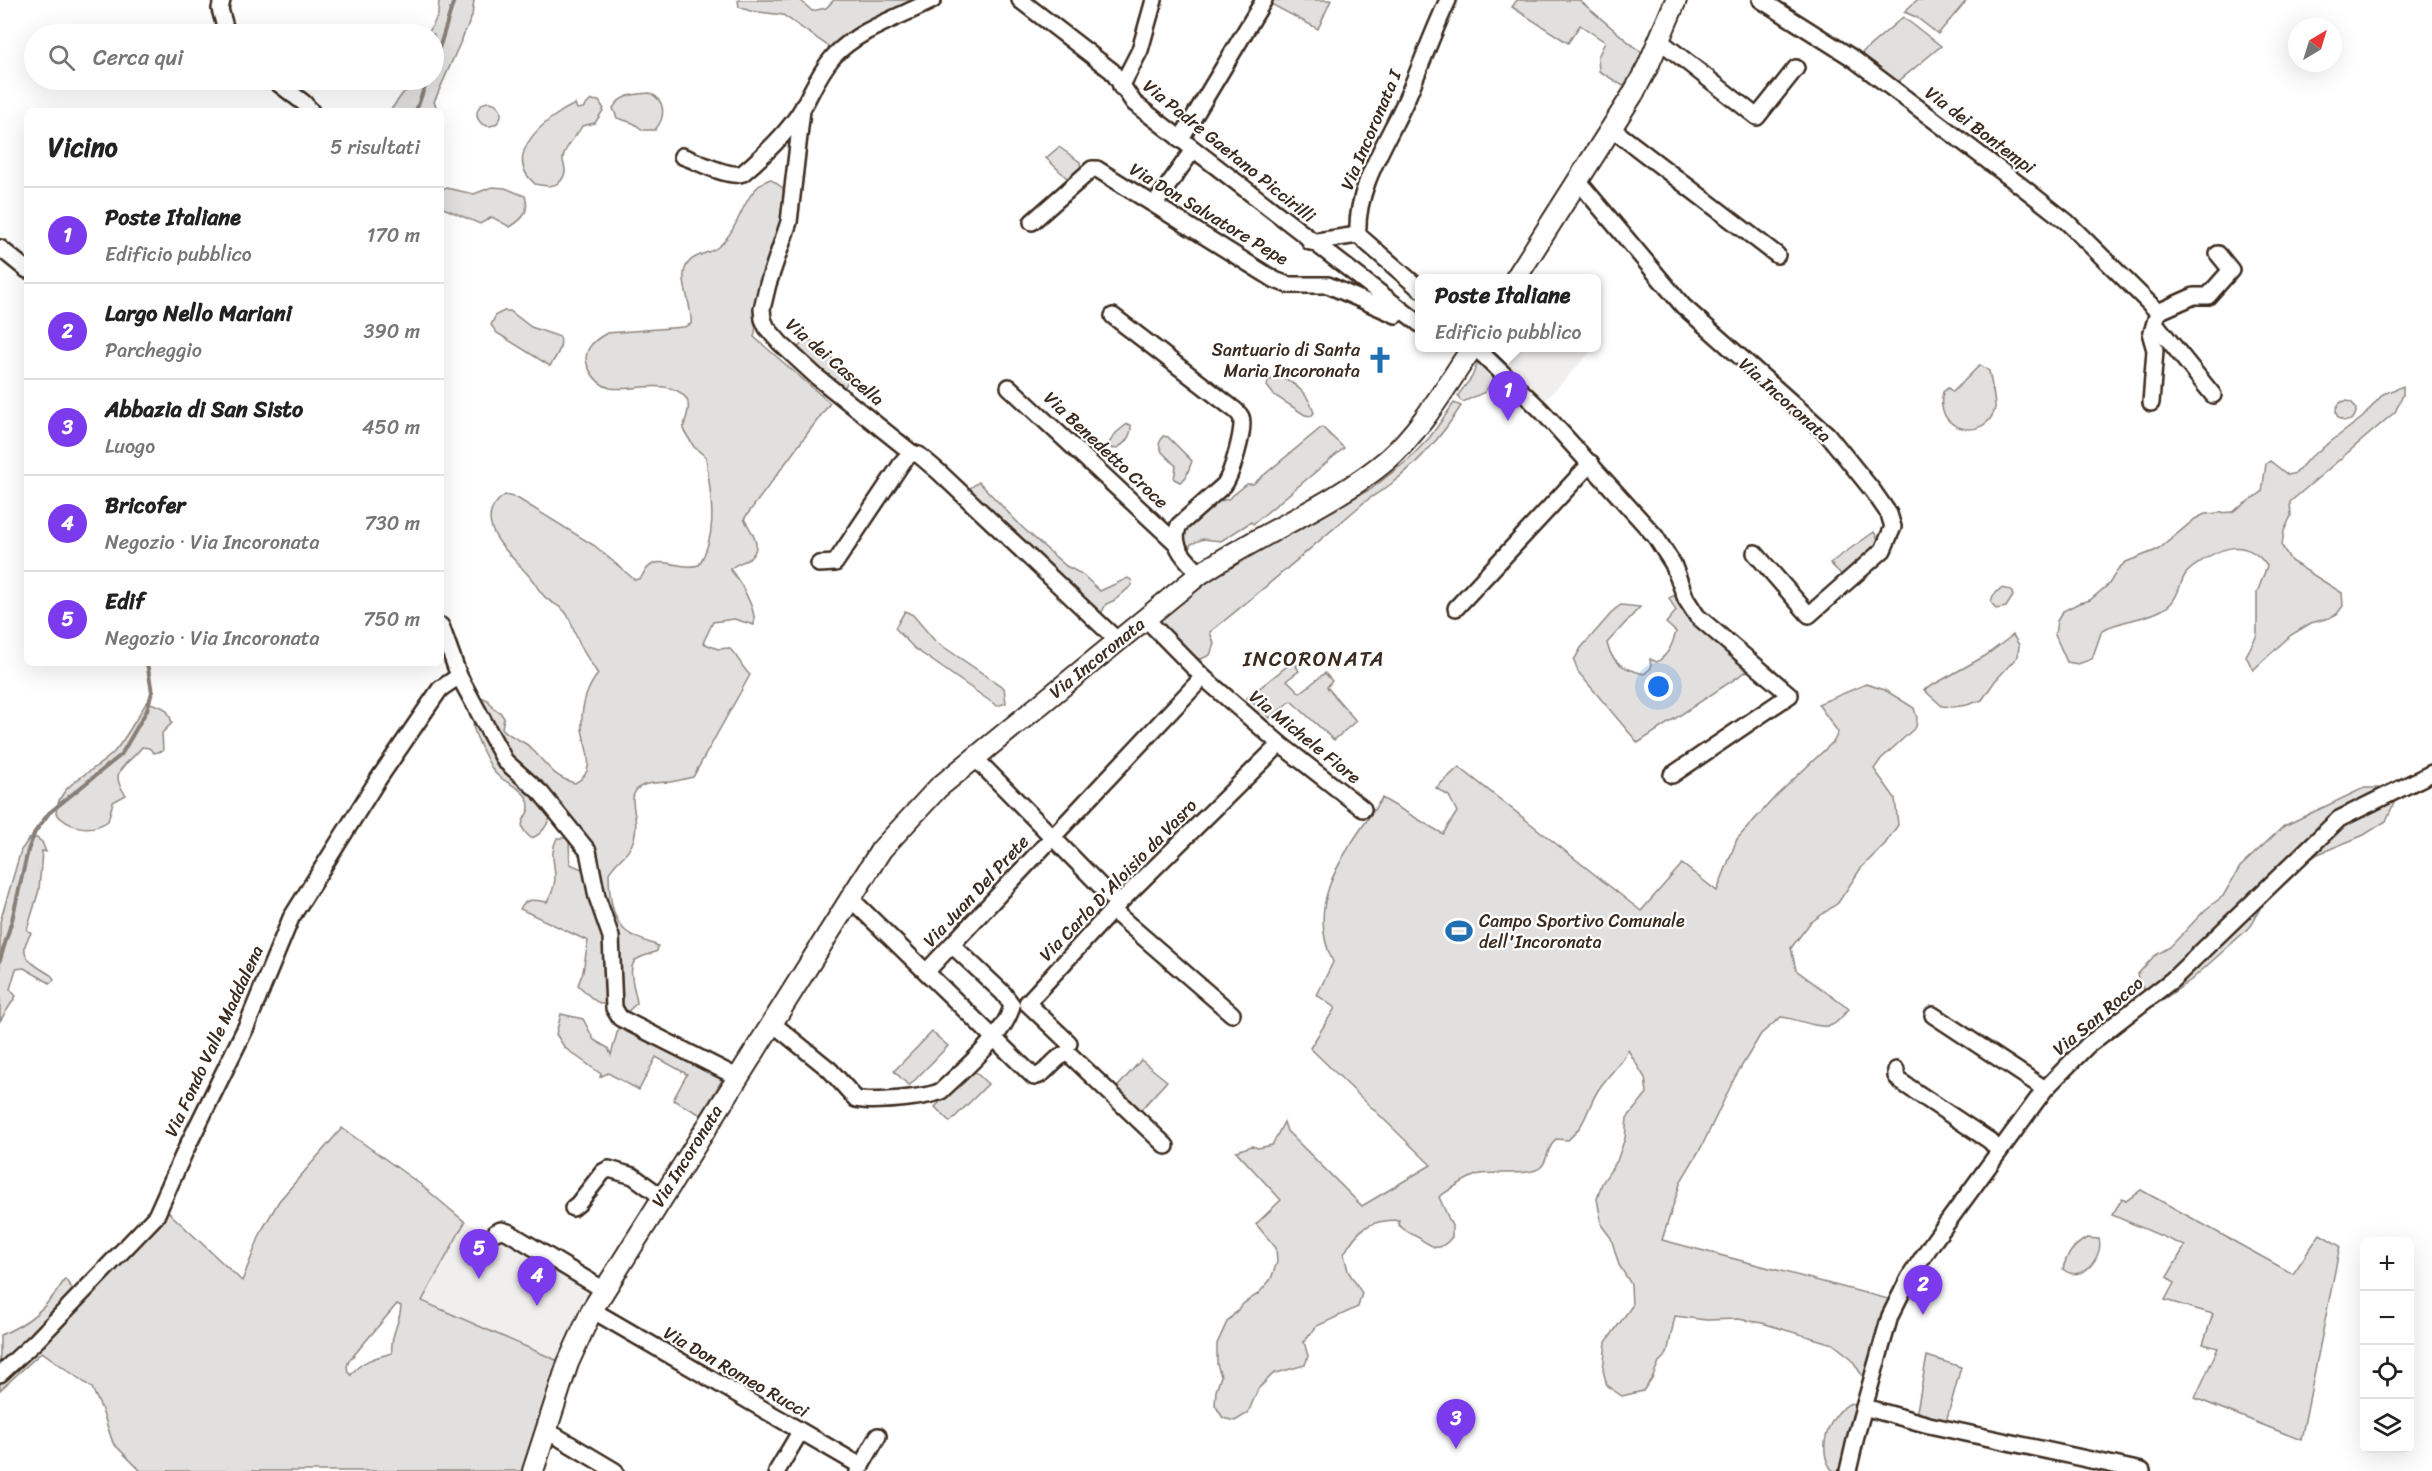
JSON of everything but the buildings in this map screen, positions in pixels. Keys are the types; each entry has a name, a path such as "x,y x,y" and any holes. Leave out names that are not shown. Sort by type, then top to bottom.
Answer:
{"main road":[{"path":"1519,274 1633,94 1676,0"},
{"name":"Via Incoronata","path":"533,1471 568,1363 592,1310 881,850 920,805 1200,574 1225,557 1332,497 1387,460 1410,438 1469,352"}],"street":[{"path":"222,0 220,9 224,24"},
{"path":"682,156 737,176 750,168 802,110 820,73 834,56 864,33 933,0"},
{"name":"Via Padre Gaetano Piccirilli","path":"1020,0 1112,71 1134,103 1415,322"},
{"path":"1121,87 1140,50 1154,0"},
{"path":"1180,140 1264,0"},
{"name":"Via Incoronata I","path":"1358,235 1357,219 1364,190 1448,0"},
{"name":"Via dei Bontempi","path":"1761,0 1851,57 2067,222 2156,317 2213,395"},
{"path":"1659,40 1757,117 1796,68"},
{"path":"287,90 308,108"},
{"name":"Via dei Cascella","path":"802,110 789,222 762,309 767,328 817,377 939,472 1118,640"},
{"path":"1611,128 1777,255"},
{"path":"1155,204 1193,150"},
{"name":"Via Don Salvatore Pepe","path":"1032,222 1092,170 1097,169 1275,280 1288,285 1328,285 1415,323"},
{"name":"Via Incoronata","path":"1578,181 1683,306 1827,434 1873,491 1888,514 1893,527 1883,550 1809,615 1755,554"},
{"path":"1310,242 1358,235 1415,285"},
{"path":"0,248 24,268"},
{"path":"2151,403 2155,350 2151,336 2156,317 2194,296 2208,296 2217,287 2231,270 2218,254"},
{"path":"1113,316 1231,406 1241,417 1242,427 1230,478 1179,525 1175,533 1175,542"},
{"path":"1480,352 1541,410 1591,463 1654,536 1673,564 1690,608 1697,616 1790,695 1672,775"},
{"name":"Via Benedetto Croce","path":"1009,387 1175,542 1200,574"},
{"path":"819,564 835,563 904,460 912,453"},
{"path":"1456,609 1591,463"},
{"name":"Via Michele Fiore","path":"1146,619 1203,677 1280,744 1363,809"},
{"path":"444,634 459,676 505,761 541,793 588,851 597,897 611,937 614,1008 620,1018 737,1077"},
{"name":"Via Fondo Valle Maddalena","path":"0,1374 37,1340 156,1216 186,1149 248,1025 291,918 377,780 440,689 459,676"},
{"name":"Via Juan Del Prete","path":"1166,1146 1068,1053 1062,1055 1040,1076 1034,1077 992,1038 927,971 1203,677"},
{"name":"Via Carlo D'Aloisio da Vasro","path":"1069,1043 1027,1003 1115,907 1280,744"},
{"path":"975,758 1115,907 1232,1014"},
{"name":"Via San Rocco","path":"1848,1471 1890,1316 1909,1278 2044,1089 2087,1046 2172,980 2339,819 2432,773"},
{"path":"850,898 927,971"},
{"path":"772,1023 830,1070 847,1090 861,1100 930,1096 941,1091 992,1038 1010,1016 1012,1005 1003,993 952,945"},
{"path":"1933,1015 2044,1089"},
{"path":"1896,1070 1896,1076 1900,1082 1990,1141 1999,1151"},
{"path":"573,1208 603,1172 609,1169 633,1176 662,1197"},
{"path":"496,1232 501,1230 508,1233 604,1290"},
{"name":"Via Don Romeo Rucci","path":"592,1310 859,1468"},
{"path":"1864,1407 1929,1425 2142,1471"},
{"path":"546,1430 615,1471"},
{"path":"777,1471 800,1432"},
{"path":"859,1468 878,1436"}],"shaded area":[{"path":"439,0 474,0 472,16 444,79 444,24 433,24 438,15"},
{"path":"738,0 800,0 812,11 826,8 834,0 926,0 834,50 783,15 750,11 739,7"},
{"path":"1273,0 1331,0 1318,29 1271,4"},
{"path":"1517,0 1579,0 1637,49 1647,54 1628,89 1599,71 1598,57 1605,42 1580,25 1568,43 1512,7"},
{"path":"1917,0 1967,0 1938,34 1916,17 1904,12"},
{"path":"1903,17 1941,46 1894,85 1857,57"},
{"path":"408,90 439,90 434,102 437,108 392,108"},
{"path":"650,93 659,100 663,110 659,125 655,130 643,130 633,123 617,118 613,108 616,103 629,96"},
{"path":"591,100 599,101 604,109 595,123 582,126 566,150 563,160 565,170 561,181 553,185 535,184 526,172 523,161 525,149 531,138 541,127 564,110 575,104 577,109 583,108"},
{"path":"484,102 494,102 501,109 501,119 494,126 484,126 477,119 477,109"},
{"path":"1059,147 1080,162 1081,169 1073,178 1068,179 1046,158"},
{"path":"770,179 783,188 783,215 771,267 754,310 756,329 754,337 830,403 744,519 755,540 755,551 747,560 730,569 743,588 750,604 754,625 734,619 713,622 703,643 718,649 729,648 750,675 693,777 646,784 634,794 636,824 634,839 629,850 609,873 610,896 614,913 622,927 634,936 658,946 657,951 639,958 632,966 637,1003 624,1015 617,1011 591,853 507,761 475,694 488,700 494,709 500,712 504,718 502,728 505,731 530,747 555,773 575,783 582,778 588,766 582,714 587,693 598,674 581,648 566,613 544,596 504,548 491,526 490,516 494,505 505,495 517,498 595,546 635,580 641,578 653,564 699,565 710,538 712,512 706,457 694,447 683,429 688,401 671,388 618,389 604,386 590,372 586,360 587,354 593,343 607,333 684,327 691,324 684,281 687,264 714,250 726,239 753,192"},
{"path":"492,187 505,188 525,196 526,211 519,221 510,227 492,217 480,224 444,208 444,188 474,194"},
{"path":"510,311 531,327 560,337 560,348 550,366 497,333 491,325 496,315"},
{"path":"810,340 832,358 841,369 848,381 842,392 795,351 804,341"},
{"path":"1492,352 1590,352 1543,403 1491,354"},
{"path":"1479,359 1492,369 1493,380 1485,392 1463,402 1458,395 1472,377"},
{"path":"1980,365 1989,371 1995,408 1990,419 1982,426 1972,429 1962,428 1953,424 1945,416 1942,406 1943,392 1948,388 1953,392"},
{"path":"1279,375 1305,395 1314,413 1311,416 1305,415 1274,395 1267,386 1268,381"},
{"path":"2403,386 2403,395 2395,412 2290,502 2291,516 2284,531 2282,546 2291,561 2342,593 2343,606 2337,614 2311,623 2291,635 2253,670 2246,656 2257,635 2257,593 2267,566 2260,557 2243,548 2226,549 2208,557 2188,571 2174,600 2167,607 2151,615 2102,630 2092,659 2078,664 2067,662 2055,635 2057,621 2063,611 2090,600 2109,584 2118,569 2126,562 2159,549 2195,519 2205,514 2232,512 2262,492 2266,464 2270,461 2288,475 2296,473 2308,459 2363,417 2383,394"},
{"path":"2346,401 2353,404 2356,411 2353,418 2346,421 2339,418 2336,411 2339,404"},
{"path":"1454,403 1461,406 1438,438 1411,467 1364,502 1210,632 1214,644 1210,655 1201,659 1195,658 1155,621 1208,582 1267,544 1371,489 1408,460 1430,437"},
{"path":"1127,424 1131,425 1128,437 1123,444 1112,449 1109,443"},
{"path":"1322,427 1344,448 1253,524 1251,522 1221,541 1203,539 1191,544 1187,552 1176,537 1216,502 1228,499 1247,484 1253,484"},
{"path":"1163,436 1168,437 1192,461 1186,477 1180,482 1174,479 1176,466 1162,452 1159,444"},
{"path":"979,482 1023,528 1066,566 1082,574 1100,591 1128,578 1132,585 1115,600 1106,604 1100,616 967,490"},
{"path":"1874,532 1881,544 1842,575 1830,563"},
{"path":"2001,588 2011,590 2013,596 2006,607 1996,609 1991,602 1993,596"},
{"path":"1675,595 1693,626 1696,624 1750,669 1638,743 1578,672 1574,660 1581,648 1615,609 1621,605 1640,607 1607,643 1615,660 1631,670 1644,674 1651,668 1650,659 1657,662 1661,659 1673,641 1676,632 1666,623 1676,611 1669,598"},
{"path":"905,611 913,615 935,641 1004,688 1006,703 997,706 914,648 895,628"},
{"path":"2013,635 2019,645 2018,656 1995,681 1982,700 1967,705 1942,706 1924,690 1985,656"},
{"path":"1306,651 1309,655 1296,666 1299,671 1287,680 1300,693 1325,673 1332,681 1327,687 1356,721 1334,740 1291,701 1270,718 1247,698"},
{"path":"1866,684 1885,690 1914,708 1917,718 1916,727 1881,759 1874,769 1895,798 1898,825 1885,844 1861,868 1838,903 1810,923 1791,948 1796,970 1849,1009 1836,1022 1827,1026 1781,1017 1761,1034 1735,1077 1702,1146 1681,1181 1662,1240 1892,1300 1866,1382 1851,1358 1833,1344 1762,1323 1738,1319 1706,1320 1675,1316 1667,1354 1659,1362 1643,1391 1622,1396 1607,1386 1603,1370 1606,1342 1632,1306 1631,1284 1619,1265 1611,1238 1602,1226 1597,1199 1602,1183 1617,1161 1625,1138 1627,1118 1647,1093 1645,1078 1628,1050 1597,1092 1579,1128 1568,1140 1556,1139 1541,1167 1529,1172 1476,1175 1439,1197 1452,1226 1452,1237 1443,1245 1436,1247 1429,1244 1398,1224 1399,1220 1372,1224 1360,1232 1344,1254 1348,1271 1362,1293 1358,1307 1317,1326 1304,1342 1308,1356 1305,1365 1273,1374 1258,1389 1248,1413 1235,1421 1223,1418 1215,1405 1216,1391 1221,1376 1217,1364 1217,1344 1227,1322 1271,1279 1277,1262 1276,1248 1256,1224 1281,1200 1236,1151 1252,1146 1258,1148 1272,1145 1284,1122 1287,1131 1362,1206 1431,1165 1310,1048 1335,1008 1317,995 1333,962 1325,939 1323,917 1326,895 1344,855 1382,798 1443,834 1457,812 1449,796 1436,788 1459,767 1641,911 1682,864 1717,891 1737,839 1775,797 1834,741 1838,732 1818,704"},
{"path":"147,702 164,708 172,723 162,733 163,751 154,753 149,748 142,747 121,769 118,780 126,795 113,802 108,821 87,828 73,825 61,818 56,813 63,793 113,753"},
{"path":"478,721 552,814 544,829 535,837 531,838 525,832 522,823 529,806 526,796 493,770 474,728 473,724"},
{"path":"2364,788 2378,788 2397,796 2386,821 2364,835 2318,854 2284,878 2261,906 2251,926 2191,980 2157,1004 2140,984 2137,975 2154,956 2170,947 2205,910 2223,896 2240,867 2284,826"},
{"path":"37,838 42,842 46,852 42,851 39,890 27,930 31,933 25,944 25,951 30,960 54,980 50,983 24,968 16,969 10,989 16,996 0,1021 0,922 21,850 29,839"},
{"path":"557,838 567,838 569,841 570,864 587,871 604,922 613,1006 597,1002 578,985 583,972 588,941 520,909 528,901 547,902 554,883 553,854"},
{"path":"561,1014 583,1019 594,1040 608,1048 611,1055 620,1022 725,1075 701,1115 673,1100 687,1074 656,1057 639,1090 608,1073 600,1077 601,1074 565,1048 556,1034"},
{"path":"932,1032 948,1046 909,1086 894,1071"},
{"path":"1141,1060 1167,1081 1139,1112 1114,1091"},
{"path":"972,1069 988,1084 950,1122 935,1107"},
{"path":"342,1128 420,1184 465,1222 422,1301 556,1360 563,1367 527,1471 141,1471 113,1443 92,1388 42,1352 0,1390 0,1381 163,1207 242,1281 262,1230 279,1201","holes":["397,1304 401,1306 392,1340 392,1353 364,1363 351,1375 347,1366 349,1361"]},
{"path":"2141,1190 2293,1274 2320,1234 2340,1246 2301,1440 2195,1398 2218,1348 2203,1344 2213,1314 2165,1300 2174,1283 2167,1277 2185,1246 2112,1215 2122,1199 2126,1201"},
{"path":"465,1222 500,1235 595,1292 563,1367 556,1360 421,1301"},
{"path":"2087,1238 2099,1239 2100,1246 2095,1261 2090,1267 2077,1274 2063,1269 2071,1251"},
{"path":"65,1279 77,1295 0,1369 0,1335 29,1320 45,1306"},
{"path":"1927,1356 1961,1367 1946,1422 1916,1416"},
{"path":"1851,1403 1858,1408 1842,1471 1833,1471 1825,1453 1827,1433 1836,1415"}],"waterway":[{"path":"444,32 454,0"},
{"path":"417,108 423,90"},
{"path":"0,960 28,850 35,832 49,813 121,755 147,710 152,692 148,666"}],"place":[{"name":"Santuario di Santa Maria Incoronata","path":"1380,360"},
{"name":"Poste Italiane","path":"1508,421"},
{"name":"Campo Sportivo Comunale dell'Incoronata","path":"1459,931"},
{"name":"Edif","path":"479,1279"},
{"name":"Bricofer","path":"537,1306"},
{"name":"Largo Nello Mariani","path":"1923,1315"},
{"name":"Abbazia di San Sisto","path":"1456,1449"}],"district":[{"name":"INCORONATA","path":"1314,659"}]}
